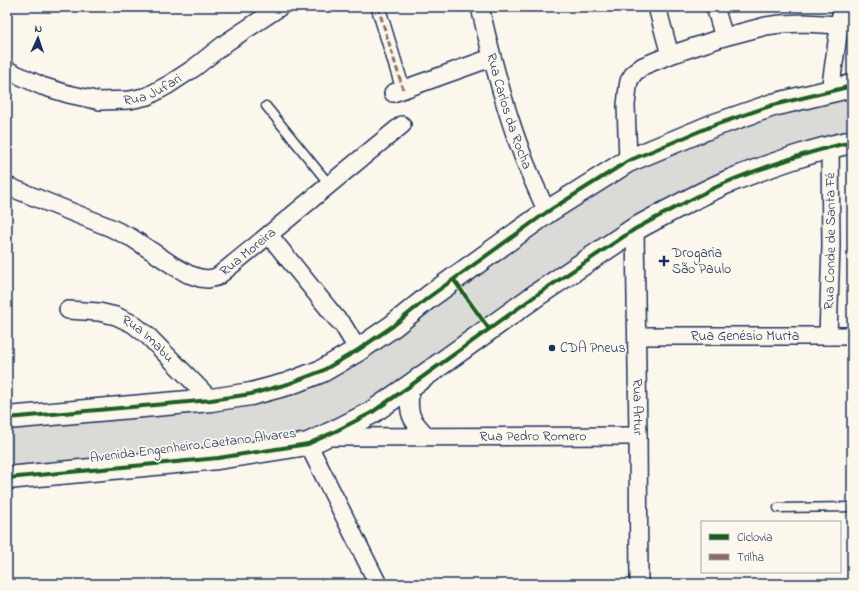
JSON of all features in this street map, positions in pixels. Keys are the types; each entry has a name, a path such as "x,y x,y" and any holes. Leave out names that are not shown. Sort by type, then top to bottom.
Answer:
{"main road":[{"path":"7,418 211,400 251,394 288,384 322,371 358,350 393,326 429,297 547,212 628,161 712,126 773,105 852,86"},
{"name":"Avenida Engenheiro Caetano Alvares","path":"7,478 218,458 316,440 371,413 538,294 635,229 675,207 763,167 830,146 852,142"}],"street":[{"name":"Rua Jufari","path":"7,70 42,86 68,94 100,101 130,100 148,96 194,68 227,42 280,7"},
{"path":"378,7 398,91 491,58"},
{"name":"Rua Carlos da Rocha","path":"480,7 491,58 521,151 547,212"},
{"path":"657,7 670,55"},
{"path":"715,7 724,37"},
{"path":"830,91 842,7"},
{"path":"628,161 626,106 629,81 634,73 643,66 670,55 724,37 766,26 781,24 840,25"},
{"name":"Rua Moreira","path":"7,186 115,230 132,238 174,266 200,278 208,279 217,277 402,125"},
{"name":"Rua Conde de Santa Fé","path":"828,336 831,246 830,146"},
{"name":"Rua Artur","path":"635,229 639,584"},
{"path":"269,235 343,325 358,350"},
{"name":"Rua Imabu","path":"68,310 99,312 116,316 134,324 148,336 211,400"},
{"name":"Rua Genésio Murta","path":"637,336 852,336"},
{"path":"410,386 410,414 427,436"},
{"name":"Rua Pedro Romero","path":"316,440 427,436 638,436"},
{"path":"316,440 378,584"}],"lane":[{"path":"266,106 329,184"},
{"path":"778,508 852,507"}],"shaded area":[{"path":"852,97 852,137 763,159 632,218 368,406 303,437 209,450 7,469 7,427 288,395 348,369 434,304 547,223 640,165 778,113"}],"marked path":[{"path":"378,7 403,89"}],"cycle path":[{"path":"7,418 211,400 251,394 288,384 322,371 358,350 393,326 429,297 547,212 628,161 712,126 773,105 852,86"},
{"path":"7,478 218,458 308,444 371,413 538,294 635,229 691,199 734,179 796,157 852,142"},
{"path":"454,280 489,329"}],"place":[{"name":"Drogaria São Paulo","path":"664,261"},
{"name":"CDA Pneus","path":"552,348"}]}
